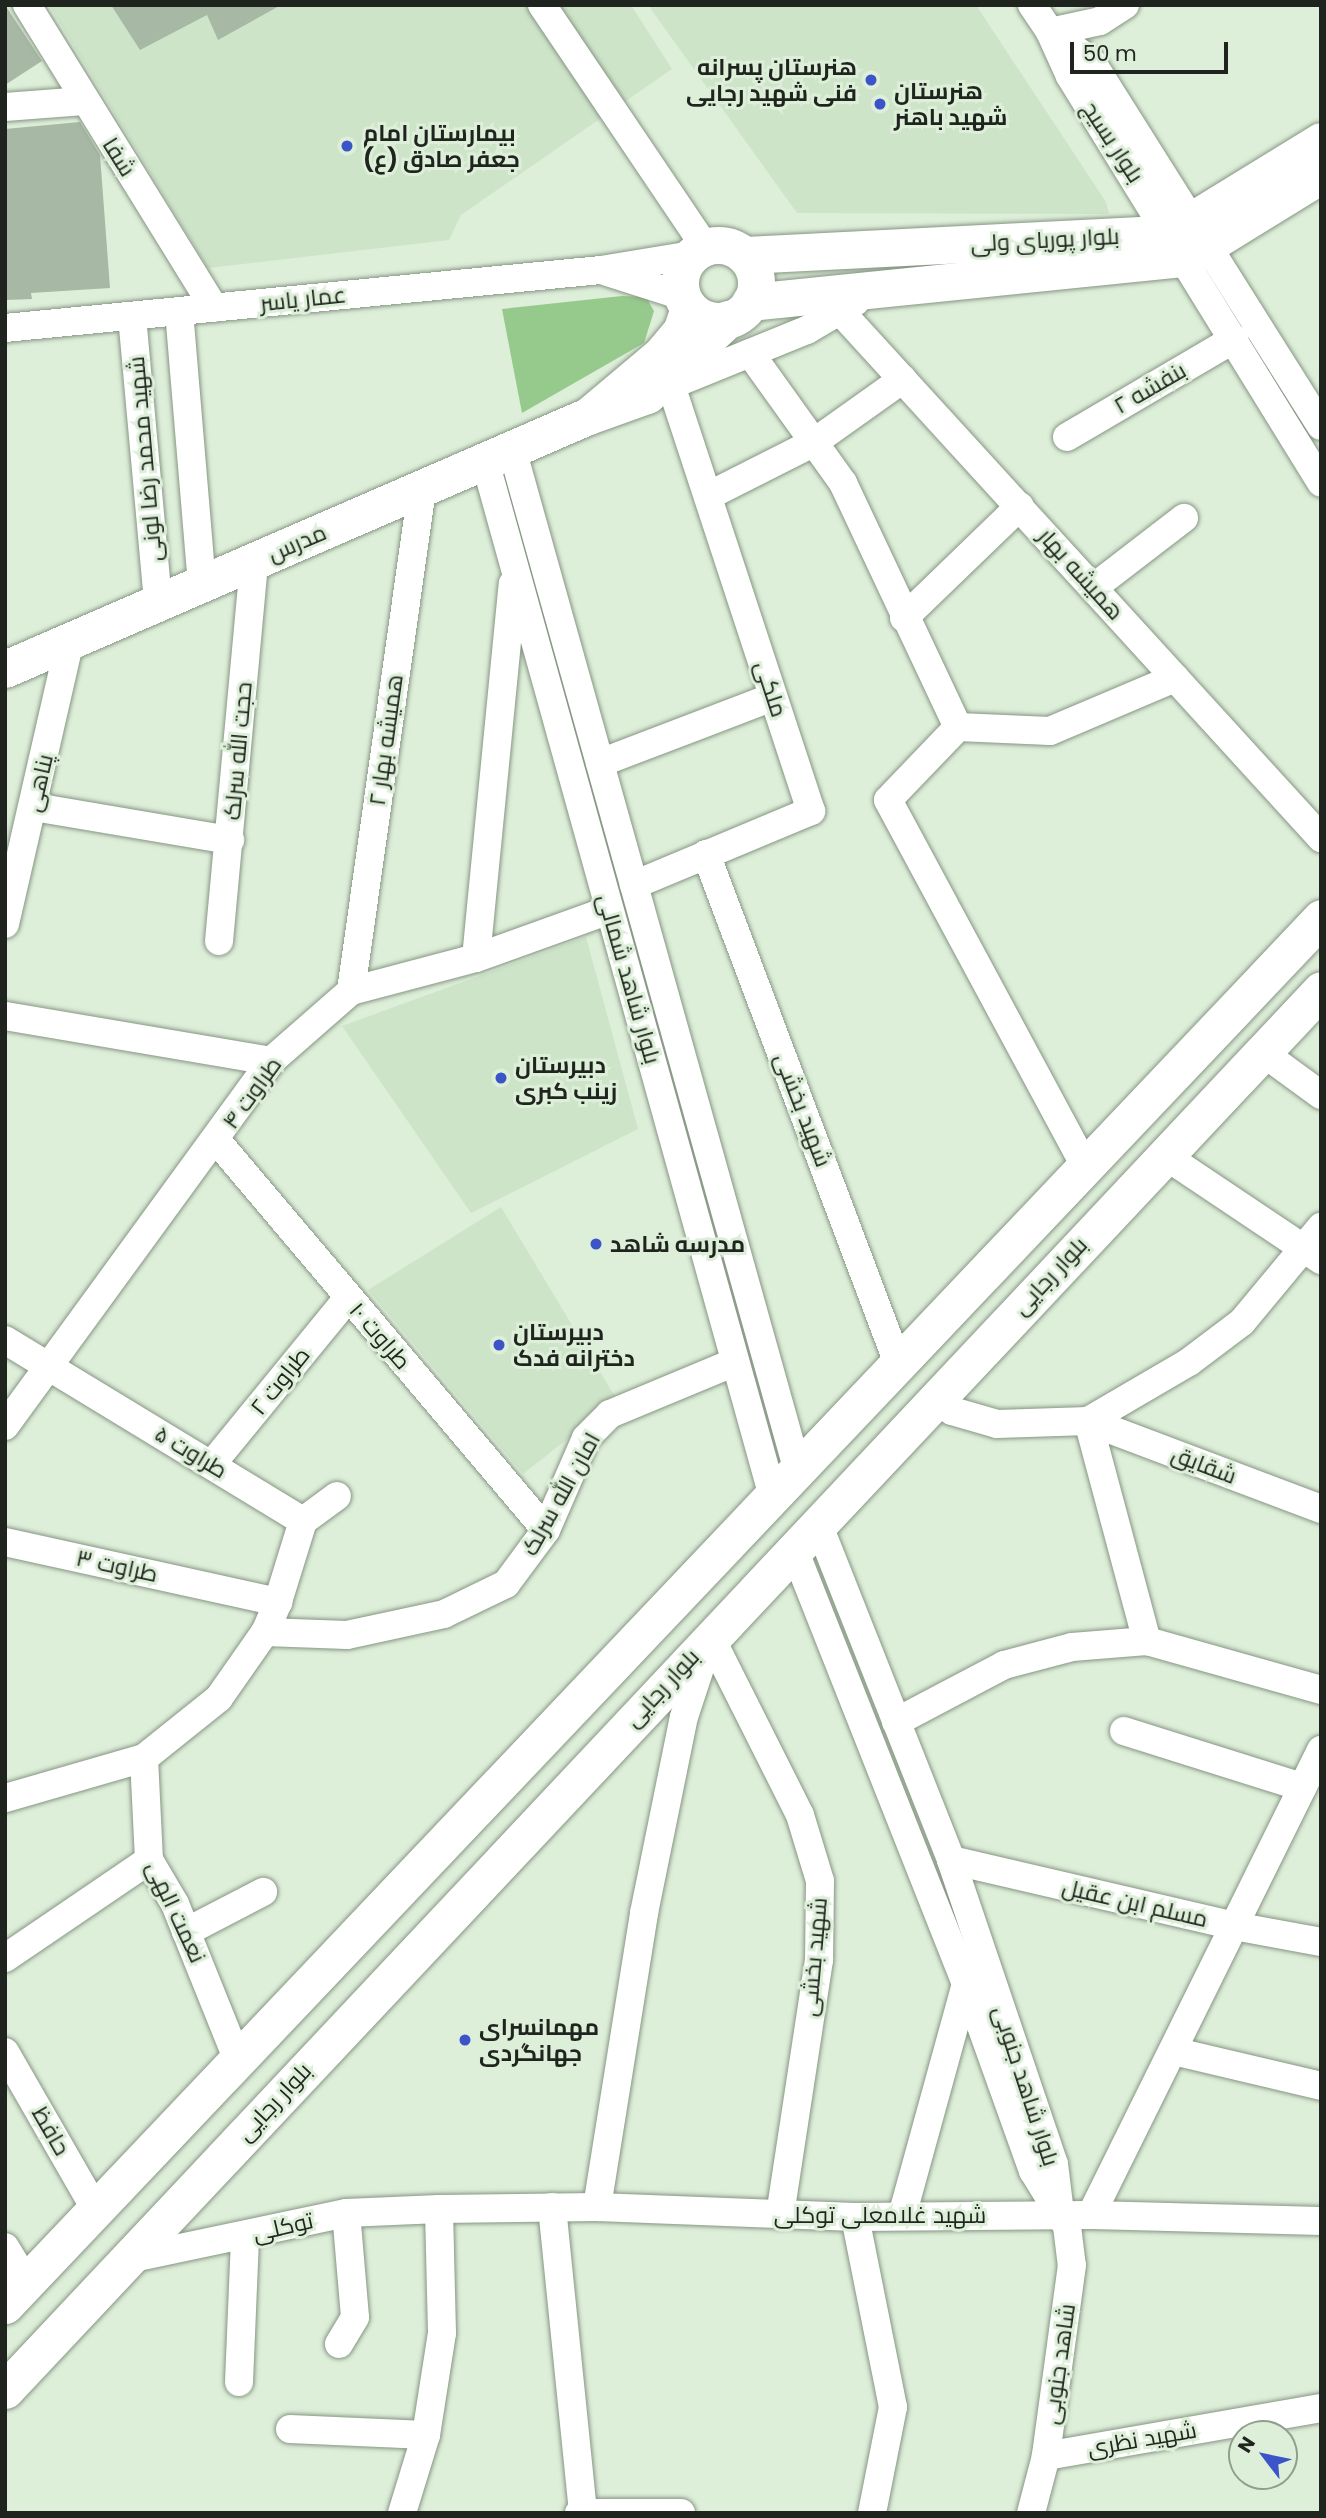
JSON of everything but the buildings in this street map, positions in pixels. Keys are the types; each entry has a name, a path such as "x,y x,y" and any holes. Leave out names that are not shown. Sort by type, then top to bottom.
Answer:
{"main road":[{"name":"بلوار پوریای ولی","path":"744,255 1190,238 1321,141"},
{"name":"بلوار پوریای ولی","path":"739,311 1190,238 1321,174"},
{"path":"726,245 744,255 755,278 739,311 700,317 685,302 683,267 699,251 726,245"},
{"name":"مدرس","path":"588,416 662,354 681,331 685,302"},
{"name":"مدرس","path":"5,669 588,416 659,390 739,311"},
{"path":"16,2294 1321,919"},
{"name":"بلوار رجایی","path":"5,2390 710,1636 795,1552 939,1394 1321,990"},
{"path":"798,1471 819,1526"},
{"path":"773,1497 795,1552"}],"street":[{"name":"شفا","path":"27,5 214,308"},
{"path":"542,5 699,251"},
{"path":"1032,5 1050,32"},
{"path":"1050,32 1074,5"},
{"path":"1050,32 1100,21 1125,5"},
{"name":"بلوار بسیج","path":"1050,32 1091,61 1190,238 1321,426"},
{"path":"5,107 84,101"},
{"name":"بلوار بسیج","path":"1190,238 1234,339 1321,482"},
{"name":"عمار یاسر","path":"5,328 601,270 699,251"},
{"name":"عمار یاسر","path":"601,270 685,302"},
{"path":"659,390 750,353 840,311 877,289"},
{"name":"شهید محمد رضا لونی","path":"179,311 202,584"},
{"name":"همیشه بهار","path":"840,311 1321,838"},
{"name":"شهید محمد رضا لونی","path":"132,316 158,603"},
{"name":"بنفشه ۲","path":"1067,437 1234,339"},
{"path":"750,353 843,483 904,618 958,727"},
{"path":"708,496 813,443 903,379"},
{"name":"ملکی","path":"634,885 811,811 708,496 659,390"},
{"name":"بلوار شاهد شمالی","path":"499,455 514,569 773,1497"},
{"name":"بلوار شاهد شمالی","path":"499,455 600,764 798,1471"},
{"name":"همیشه بهار ۲","path":"351,991 422,488"},
{"path":"904,618 1020,506"},
{"path":"1093,588 1184,518"},
{"name":"حجت الله سرلک","path":"219,941 254,562"},
{"path":"476,958 514,569"},
{"name":"پناهی","path":"5,924 70,641"},
{"path":"1085,1166 888,800 958,727 1050,730 1175,678"},
{"path":"600,764 774,697"},
{"path":"34,807 230,840"},
{"name":"شهید بخشی","path":"706,854 899,1366"},
{"name":"طراوت ۴","path":"5,1426 217,1141 271,1061 351,991 476,958 609,911"},
{"path":"5,1016 271,1061"},
{"path":"1262,1052 1321,1095"},
{"name":"طراوت ۱۰","path":"217,1141 546,1530"},
{"path":"1164,1155 1312,1255"},
{"path":"939,1394 952,1411 998,1424 1088,1421 1189,1362 1242,1322 1312,1255 1321,1227"},
{"name":"طراوت ۲","path":"212,1464 348,1298"},
{"name":"طراوت ۵","path":"5,1340 303,1521"},
{"name":"امان الله سرلک","path":"265,1632 347,1635 444,1614 506,1584 546,1530 586,1438 610,1414 736,1363"},
{"path":"1088,1421 1147,1641"},
{"name":"شقایق","path":"1088,1421 1321,1509"},
{"path":"5,1798 144,1758 219,1698 265,1632 278,1602 303,1521 337,1496"},
{"name":"بلوار شاهد جنوبی","path":"819,1526 951,1860 1054,2164 1061,2215"},
{"name":"طراوت ۳","path":"5,1542 278,1602"},
{"name":"بلوار شاهد جنوبی","path":"795,1552 966,1984 1033,2171 1061,2215"},
{"path":"597,2207 644,1913 684,1717 710,1636"},
{"name":"شهید بخشی","path":"710,1636 800,1815 820,1881 819,1961 780,2215"},
{"path":"897,1723 1004,1665 1072,1647 1147,1641 1321,1690"},
{"path":"1124,1731 1302,1787"},
{"path":"1091,2215 1321,1750"},
{"name":"نعمت الهی","path":"144,1758 149,1860 186,1932 238,2060"},
{"path":"5,1958 149,1860"},
{"name":"مسلم ابن عقیل","path":"951,1860 1234,1926 1321,1942"},
{"path":"186,1932 263,1892"},
{"path":"902,2216 966,1984"},
{"path":"1172,2050 1321,2086"},
{"name":"حافظ","path":"5,2052 96,2210"},
{"path":"552,2207 582,2513 681,2513"},
{"name":"شهید غلامعلی توکلی","path":"439,2209 597,2207 855,2217 1091,2215 1321,2221"},
{"path":"401,2513 426,2435 442,2333 439,2209"},
{"name":"توکلی","path":"128,2259 346,2213 439,2209"},
{"path":"339,2344 355,2317 346,2213"},
{"name":"شاهد جنوبی","path":"1031,2513 1046,2456 1072,2265 1067,2226 1061,2215"},
{"path":"855,2217 892,2407 872,2513"},
{"path":"239,2382 245,2236"},
{"path":"5,2247 16,2294"},
{"name":"شهید نظری","path":"1046,2456 1321,2408"},
{"path":"290,2429 426,2435"}],"shaded area":[{"name":"بیمارستان امام جعفر صادق (ع)","path":"49,5 631,5 672,69 461,215 449,240 208,268"},
{"name":"هنرستان شهید باهنر","path":"648,5 976,5 1106,202 1109,214 797,213"},
{"name":"دبیرستان زینب کبری","path":"586,937 638,1129 471,1213 342,1026"},
{"name":"دبیرستان دخترانه فدک","path":"501,1207 617,1400 523,1474 368,1290"}],"green space":[{"path":"622,296 646,297 654,311 644,343 522,413 502,309"}],"place":[{"name":"هنرستان پسرانه فنی شهید رجایی","path":"871,80"},
{"name":"هنرستان شهید باهنر","path":"880,104"},
{"name":"بیمارستان امام جعفر صادق (ع)","path":"347,146"},
{"name":"دبیرستان زینب کبری","path":"501,1078"},
{"name":"مدرسه شاهد","path":"596,1244"},
{"name":"دبیرستان دخترانه فدک","path":"499,1345"},
{"name":"مهمانسرای جهانگردی","path":"465,2040"}]}
